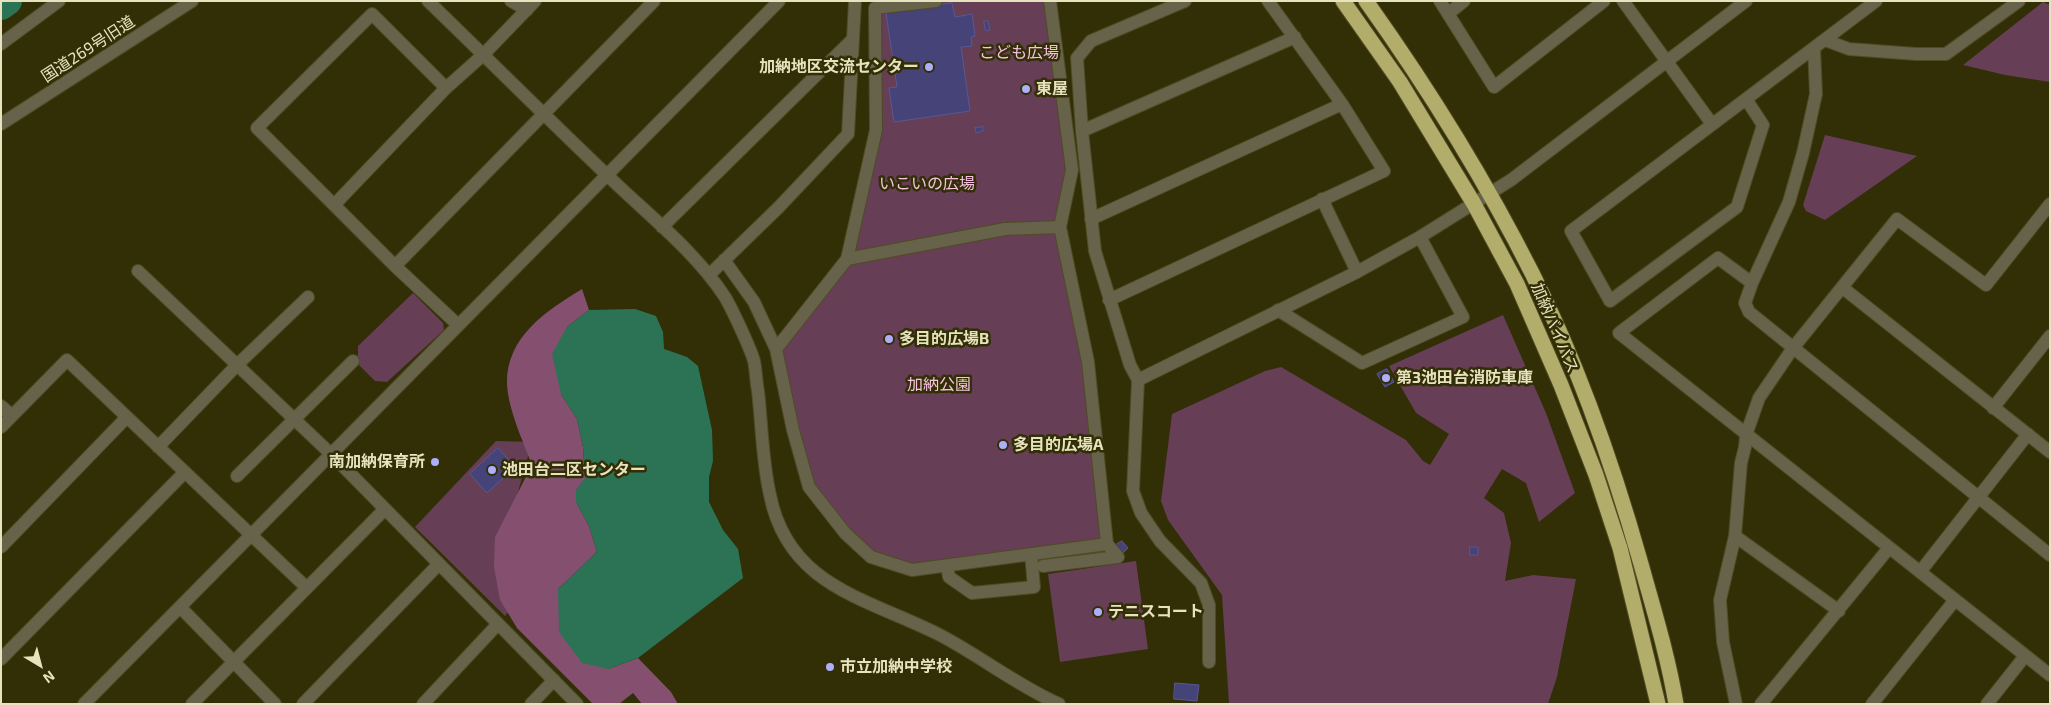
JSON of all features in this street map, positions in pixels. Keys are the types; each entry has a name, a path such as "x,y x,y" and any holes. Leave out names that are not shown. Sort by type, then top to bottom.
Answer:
{"highway":[{"name":"加納バイパス","path":"1343,1 1400,82 1474,204 1518,284 1596,475 1620,548 1658,704"},
{"name":"加納バイパス","path":"1366,1 1416,71 1490,193 1533,274 1572,363 1615,475 1669,664 1676,704"}],"street":[{"path":"1,44 58,1"},
{"name":"国道269号旧道","path":"2,121 192,1"},
{"path":"428,1 662,227 709,275 726,300 754,360 763,455 777,522 789,544 806,564 830,584 858,599 939,635 1006,676 1059,704"},
{"path":"511,1 531,6"},
{"path":"395,266 654,1"},
{"path":"84,704 779,1"},
{"path":"709,275 779,207 848,134 855,1"},
{"path":"776,349 847,259 876,130 875,8 936,1"},
{"path":"1043,566 1118,557 1107,544 1088,362 1060,227 1072,170 1050,1"},
{"path":"1184,1 1165,4 1091,41 1077,58 1082,131 1095,251 1130,365 1138,380 1133,491 1140,513 1160,541 1201,583 1209,604 1210,662"},
{"path":"1109,300 1384,170 1342,104 1268,1"},
{"path":"1440,1 1494,87 1604,1"},
{"path":"1448,12 1464,1"},
{"path":"1623,1 1712,124"},
{"path":"1138,380 1357,272 1474,204 1518,174 1746,1"},
{"path":"1746,99 1763,125 1737,207 1610,301 1571,231 1712,124 1876,1"},
{"path":"1825,40 1849,49 1946,54 2019,1"},
{"path":"335,204 446,88 483,55 531,6"},
{"path":"446,88 372,14 257,128 395,266 458,325"},
{"path":"1082,131 1295,38"},
{"path":"662,227 853,39"},
{"path":"1814,48 1816,94 1803,152 1789,202 1752,283 1745,304 1749,312 2050,555"},
{"path":"1091,219 1342,104"},
{"path":"1322,199 1357,272"},
{"path":"1736,704 1723,642 1720,600 1735,536 1741,463 1746,435 1759,398 1793,348 1897,219 1986,285 2050,204"},
{"path":"847,259 1005,229 1060,227"},
{"path":"1278,310 1362,364 1463,317 1420,237"},
{"path":"1752,283 1718,258 1619,334 2050,675"},
{"path":"724,260 754,302 776,349 793,430 809,487 844,533 871,557 912,570 1107,544"},
{"path":"138,270 331,454 577,704"},
{"path":"1843,288 2050,452"},
{"path":"158,447 237,365 308,297"},
{"path":"1993,408 2050,336"},
{"path":"1,427 67,360 307,588"},
{"path":"237,476 353,361"},
{"path":"1,406 12,416"},
{"path":"1,547 127,416"},
{"path":"1920,572 2028,434"},
{"path":"1,659 185,472"},
{"path":"192,704 385,509"},
{"path":"1735,536 1839,611"},
{"path":"1089,547 1090,560"},
{"path":"1761,704 1889,548"},
{"path":"947,566 949,577 972,593 1034,587 1031,554"},
{"path":"303,704 439,564"},
{"path":"1872,704 1955,600"},
{"path":"180,607 275,704"},
{"path":"422,704 498,624"},
{"path":"1987,704 2025,656"},
{"path":"531,704 554,680"}],"green space":[{"name":"加納公園","path":"936,1 1050,1 1072,170 1060,227 1088,362 1107,544 912,570 871,557 809,487 776,349 847,259 876,130 875,8"},
{"path":"2043,2 2050,5 2050,82 2005,75 1963,65"},
{"path":"1825,135 1917,156 1825,220 1806,211 1803,205"},
{"path":"413,293 443,323 444,330 387,382 375,381 358,364 358,346"},
{"path":"1503,315 1546,413 1575,493 1539,522 1526,483 1502,469 1484,498 1504,513 1511,543 1505,581 1533,575 1576,579 1557,677 1548,704 1229,704 1222,595 1168,520 1161,501 1172,414 1265,371 1281,367 1406,440 1423,461 1430,465 1449,434 1416,413 1389,366"},
{"path":"496,441 532,442 511,517 517,600 505,616 415,527"},
{"name":"テニスコート","path":"1136,561 1148,649 1060,662 1048,574"}],"shaded area":[{"path":"582,289 589,310 567,327 561,394 577,419 583,447 585,479 576,490 576,502 589,526 597,552 558,589 608,669 638,658 671,692 678,704 642,704 633,693 619,704 593,704 517,628 500,600 494,567 495,537 532,465 510,404 507,384 508,367 513,352 531,327 542,316"},
{"path":"635,309 656,316 663,332 664,349 687,357 698,366 712,430 713,461 709,477 709,502 723,530 738,549 743,578 638,658 608,669 582,663 559,632 558,589 597,552 589,526 576,502 576,490 585,478 583,447 577,419 561,394 552,354 567,327 589,310"}],"building":[{"name":"加納地区交流センター","path":"952,3 955,17 972,14 975,36 971,37 972,46 961,47 970,111 894,122 889,88 897,87 886,13"},
{"path":"984,21 988,21 990,30 986,31"},
{"name":"東屋","path":"1023,84 1029,84 1031,88 1029,93 1023,93 1020,89"},
{"path":"983,127 983,131 976,133 975,128"},
{"name":"第3池田台消防車庫","path":"1387,369 1394,382 1385,387 1377,374"},
{"name":"池田台二区センター","path":"498,448 515,467 487,493 470,474"},
{"path":"1122,541 1128,548 1123,553 1116,545"},
{"path":"1470,547 1478,547 1478,555 1470,555"},
{"path":"1175,683 1199,685 1197,701 1174,699"}],"waterway":[{"path":"1,6 8,1"}],"place":[{"name":"加納地区交流センター","path":"929,67"},
{"name":"東屋","path":"1026,89"},
{"name":"多目的広場B","path":"889,339"},
{"name":"第3池田台消防車庫","path":"1386,378"},
{"name":"多目的広場A","path":"1003,445"},
{"name":"南加納保育所","path":"435,462"},
{"name":"池田台二区センター","path":"492,470"},
{"name":"テニスコート","path":"1098,612"},
{"name":"市立加納中学校","path":"830,667"}],"park label":[{"name":"こども広場","path":"1019,53"},
{"name":"いこいの広場","path":"927,184"}]}
